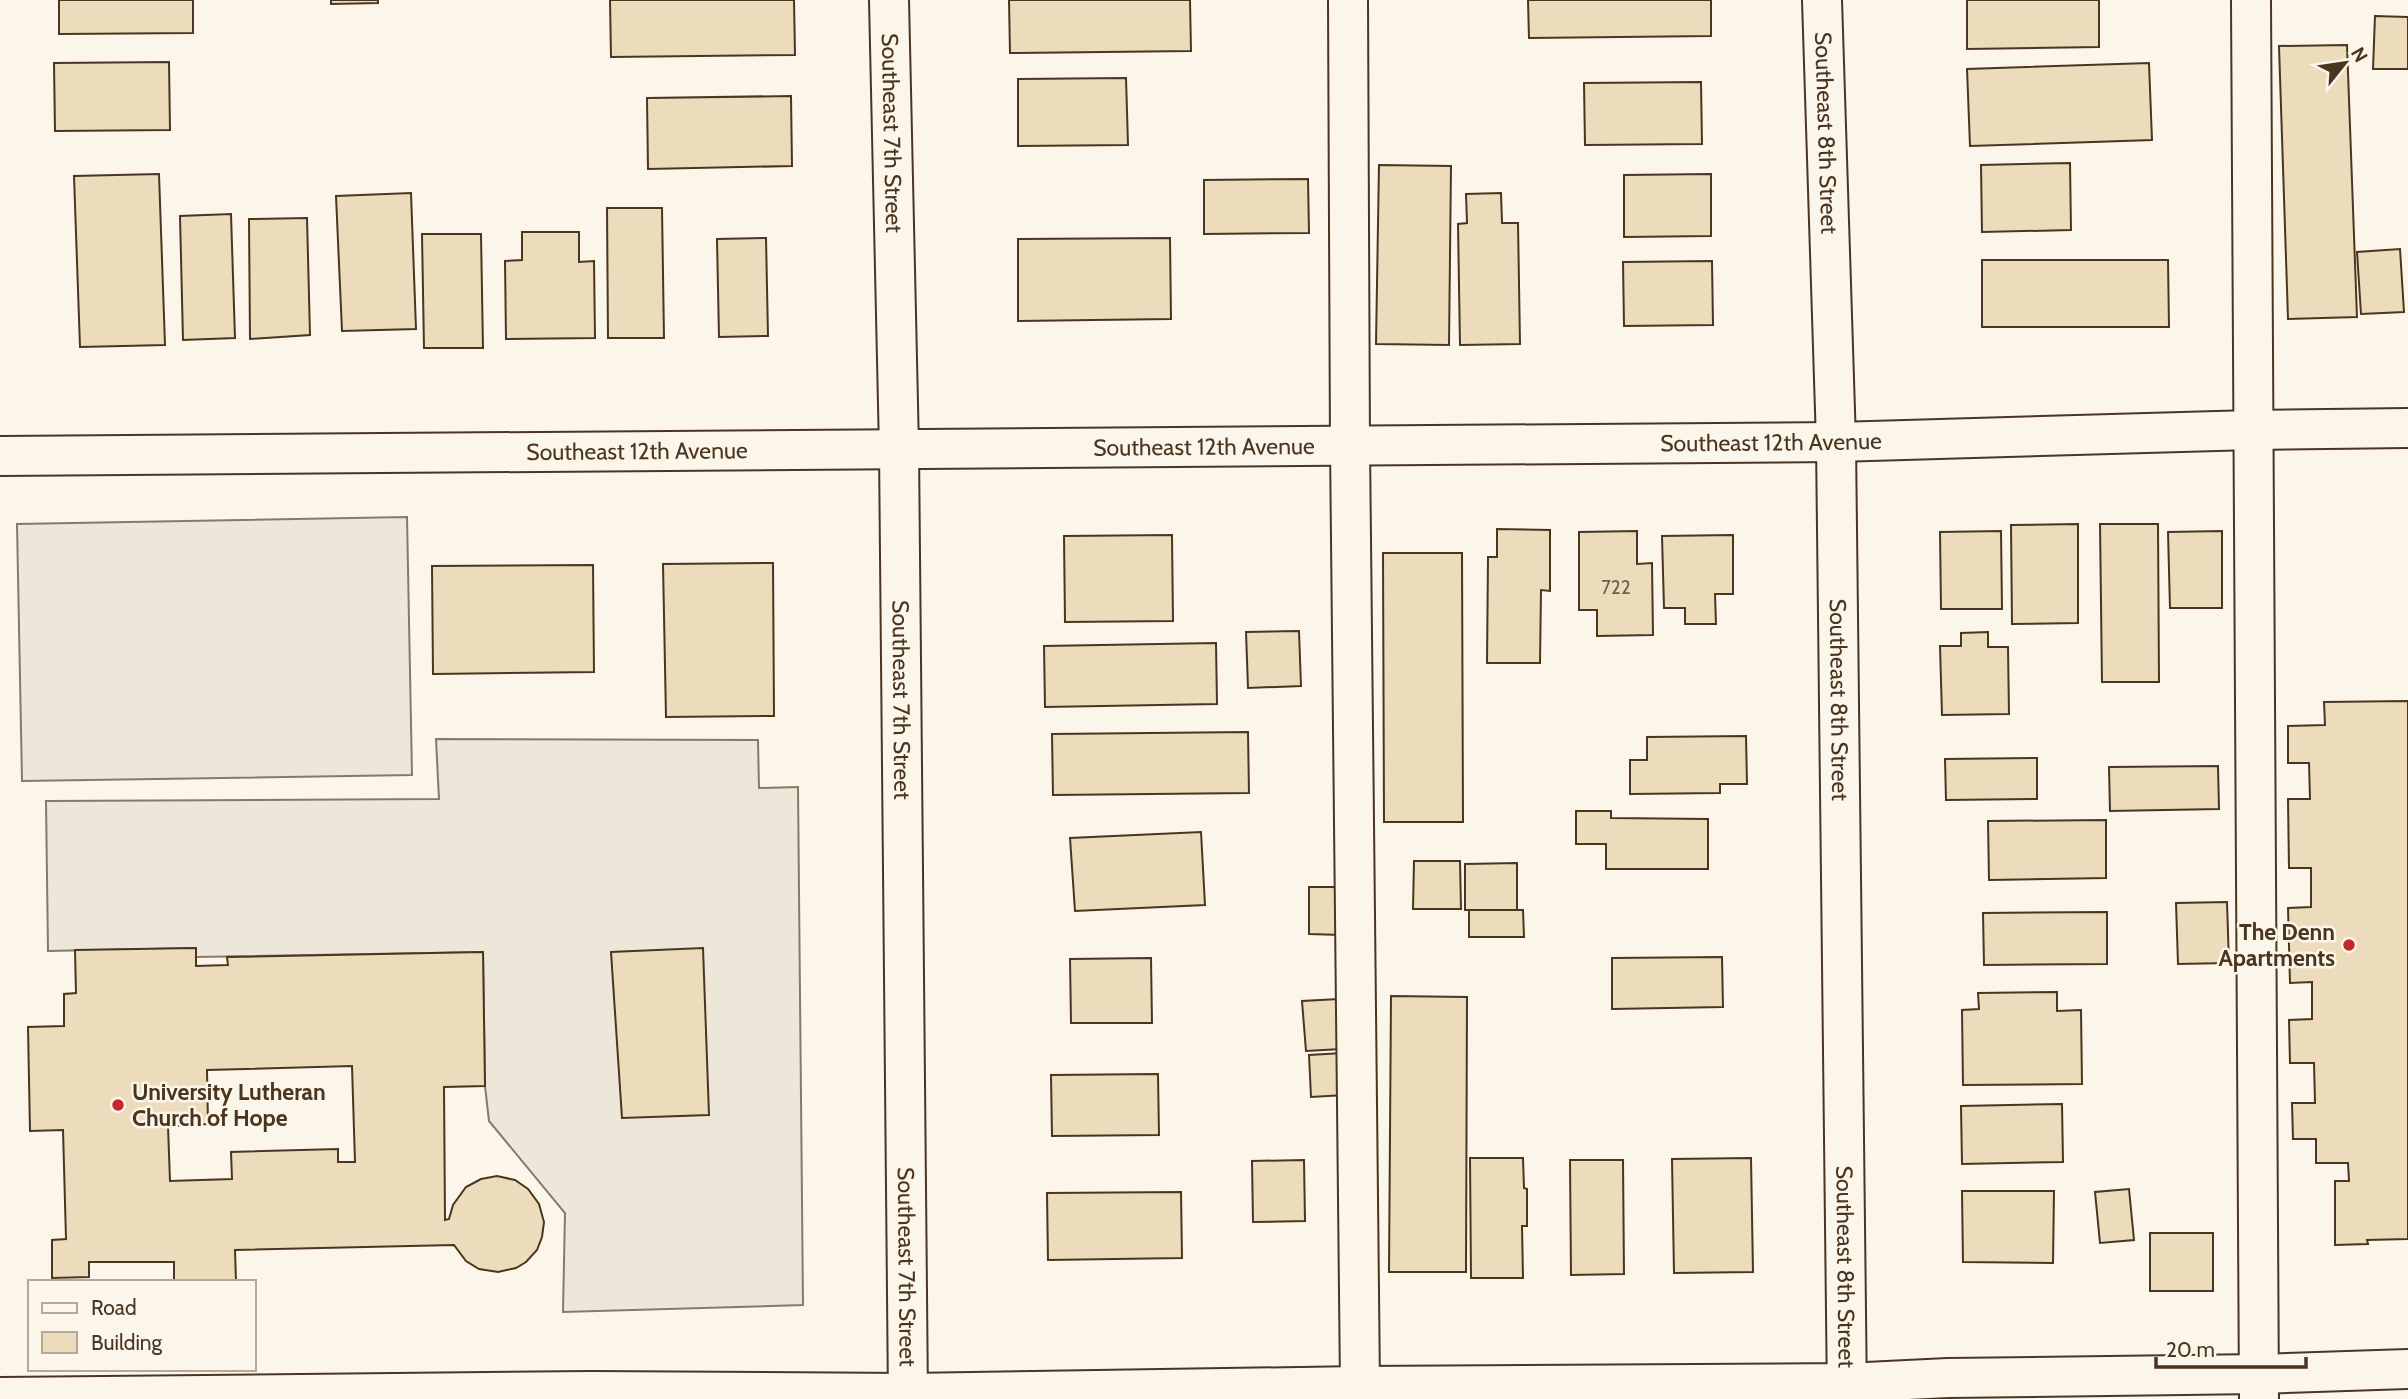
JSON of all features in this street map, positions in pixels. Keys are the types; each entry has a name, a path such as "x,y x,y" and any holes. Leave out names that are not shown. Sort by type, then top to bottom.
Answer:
{"street":[{"name":"Southeast 7th Street","path":"888,0 899,449 908,1396"},
{"path":"1348,0 1360,1386"},
{"name":"Southeast 8th Street","path":"1822,0 1836,442 1847,1391"},
{"path":"2251,0 2259,1387"},
{"name":"Southeast 12th Avenue","path":"0,456 1836,442 2408,428"},
{"path":"0,1397 590,1391 908,1396 1360,1386 1847,1391 1948,1378 2259,1387 2408,1369"}],"shaded area":[{"path":"407,517 412,775 22,781 17,524"},
{"path":"436,739 758,740 759,788 798,787 803,1305 563,1312 565,1213 489,1121 485,1086 483,952 196,957 195,948 48,951 46,801 439,799"}],"building":[{"path":"59,0 193,0 193,33 59,34"},
{"path":"331,0 378,0 378,3 331,4"},
{"path":"610,0 794,0 795,55 611,57"},
{"path":"1009,0 1190,0 1191,51 1010,53"},
{"path":"1528,0 1711,0 1711,36 1529,38"},
{"path":"1967,0 2099,0 2099,47 1967,49"},
{"path":"2375,16 2408,17 2408,69 2373,69"},
{"path":"2347,45 2357,317 2288,319 2279,46"},
{"path":"169,62 170,130 55,131 54,63"},
{"path":"2149,63 2152,140 1970,146 1967,69"},
{"path":"1126,78 1128,145 1018,146 1018,79"},
{"path":"1701,82 1702,144 1585,145 1584,83"},
{"path":"791,96 792,166 648,169 647,98"},
{"path":"2070,163 2071,230 1982,232 1981,165"},
{"path":"1379,165 1451,166 1449,345 1376,344"},
{"path":"159,174 165,345 80,347 74,176"},
{"path":"1711,174 1711,236 1624,237 1624,175"},
{"path":"1308,179 1309,233 1204,234 1204,180"},
{"path":"411,193 416,329 342,331 336,196"},
{"path":"1501,193 1502,223 1518,223 1520,344 1460,345 1458,224 1467,223 1466,194"},
{"path":"607,208 662,208 664,338 608,338"},
{"path":"231,214 235,338 183,340 180,216"},
{"path":"307,218 310,335 250,339 249,219"},
{"path":"522,232 579,232 579,262 594,261 595,338 506,339 505,261 522,260"},
{"path":"422,234 481,234 483,348 424,348"},
{"path":"766,238 768,336 719,337 717,239"},
{"path":"1170,238 1171,319 1018,321 1018,239"},
{"path":"2400,249 2404,312 2361,314 2357,252"},
{"path":"1982,260 2168,260 2169,327 1982,327"},
{"path":"1712,261 1713,325 1624,326 1623,262"},
{"path":"2078,524 2078,623 2012,624 2011,525"},
{"path":"2100,524 2158,524 2159,682 2102,682"},
{"path":"1497,529 1550,530 1550,591 1541,590 1540,663 1487,663 1488,557 1497,557"},
{"path":"1637,531 1637,564 1652,563 1653,635 1597,636 1597,610 1579,610 1579,532"},
{"path":"2001,531 2002,609 1941,609 1940,532"},
{"path":"2222,531 2222,608 2170,608 2168,532"},
{"path":"1172,535 1173,621 1065,622 1064,536"},
{"path":"1733,535 1733,594 1715,594 1716,624 1685,624 1685,608 1664,608 1662,536"},
{"path":"1383,553 1462,553 1463,822 1384,822"},
{"path":"773,563 774,716 666,717 663,564"},
{"path":"593,565 594,672 433,674 432,566"},
{"path":"1299,631 1301,686 1248,688 1246,632"},
{"path":"1988,632 1988,647 2008,647 2009,714 1942,715 1940,646 1961,646 1961,633"},
{"path":"1216,643 1217,704 1045,707 1044,646"},
{"name":"The Denn Apartments","path":"2408,701 2408,1239 2367,1240 2368,1244 2335,1245 2335,1181 2349,1181 2348,1163 2316,1163 2316,1139 2293,1139 2292,1103 2315,1103 2314,1063 2290,1063 2289,1020 2312,1019 2312,982 2290,983 2288,908 2311,907 2311,868 2289,868 2288,799 2310,799 2309,763 2288,763 2288,726 2325,725 2324,702"},
{"path":"1248,732 1249,793 1053,795 1052,734"},
{"path":"1746,736 1747,784 1720,784 1720,793 1630,794 1630,760 1647,760 1647,737"},
{"path":"2037,758 2037,799 1946,800 1945,759"},
{"path":"2218,766 2219,809 2110,811 2109,767"},
{"path":"1576,811 1611,811 1611,818 1708,819 1708,869 1606,869 1606,844 1576,844"},
{"path":"2106,820 2106,878 1989,880 1988,821"},
{"path":"1201,832 1205,905 1075,911 1070,838"},
{"path":"1414,861 1460,861 1461,909 1413,909"},
{"path":"1517,863 1517,910 1465,910 1465,864"},
{"path":"1309,887 1341,887 1341,935 1309,934"},
{"path":"2227,902 2229,963 2178,964 2176,903"},
{"path":"1469,910 1523,910 1524,937 1469,937"},
{"path":"2107,912 2107,964 1984,965 1983,913"},
{"name":"University Lutheran Church of Hope","path":"196,948 196,966 228,965 227,957 483,952 485,1086 444,1087 445,1220 449,1219 453,1205 466,1187 481,1179 497,1176 515,1180 528,1189 539,1204 544,1222 537,1250 516,1268 498,1272 479,1269 466,1261 454,1245 235,1250 236,1280 174,1280 174,1262 89,1262 89,1277 52,1278 52,1240 66,1239 63,1130 30,1131 28,1027 64,1026 64,994 76,993 75,950","holes":["352,1066 355,1162 338,1162 338,1149 231,1152 232,1179 170,1181 168,1126 208,1124 207,1070"]},
{"path":"703,948 709,1115 622,1118 611,952"},
{"path":"1722,957 1723,1007 1612,1009 1612,958"},
{"path":"1151,958 1152,1023 1071,1023 1070,959"},
{"path":"2057,992 2057,1011 2081,1010 2082,1084 1963,1085 1962,1010 1979,1009 1978,993"},
{"path":"1391,996 1467,997 1466,1272 1389,1272"},
{"path":"1339,999 1341,1049 1306,1051 1302,1001"},
{"path":"1343,1053 1345,1095 1311,1097 1309,1055"},
{"path":"1158,1074 1159,1135 1052,1136 1051,1075"},
{"path":"2062,1104 2063,1162 1962,1164 1961,1106"},
{"path":"1470,1158 1523,1158 1524,1188 1527,1189 1527,1226 1522,1226 1523,1278 1471,1278"},
{"path":"1751,1158 1753,1272 1674,1273 1672,1159"},
{"path":"1304,1160 1305,1221 1253,1222 1252,1161"},
{"path":"1570,1160 1623,1160 1624,1274 1571,1275"},
{"path":"2129,1189 2134,1240 2100,1243 2095,1192"},
{"path":"1962,1191 2054,1191 2053,1263 1963,1262"},
{"path":"1181,1192 1182,1258 1048,1260 1047,1193"},
{"path":"2150,1233 2213,1233 2213,1291 2150,1291"}],"place":[{"name":"The Denn Apartments","path":"2349,945"},
{"name":"University Lutheran Church of Hope","path":"118,1105"}]}
